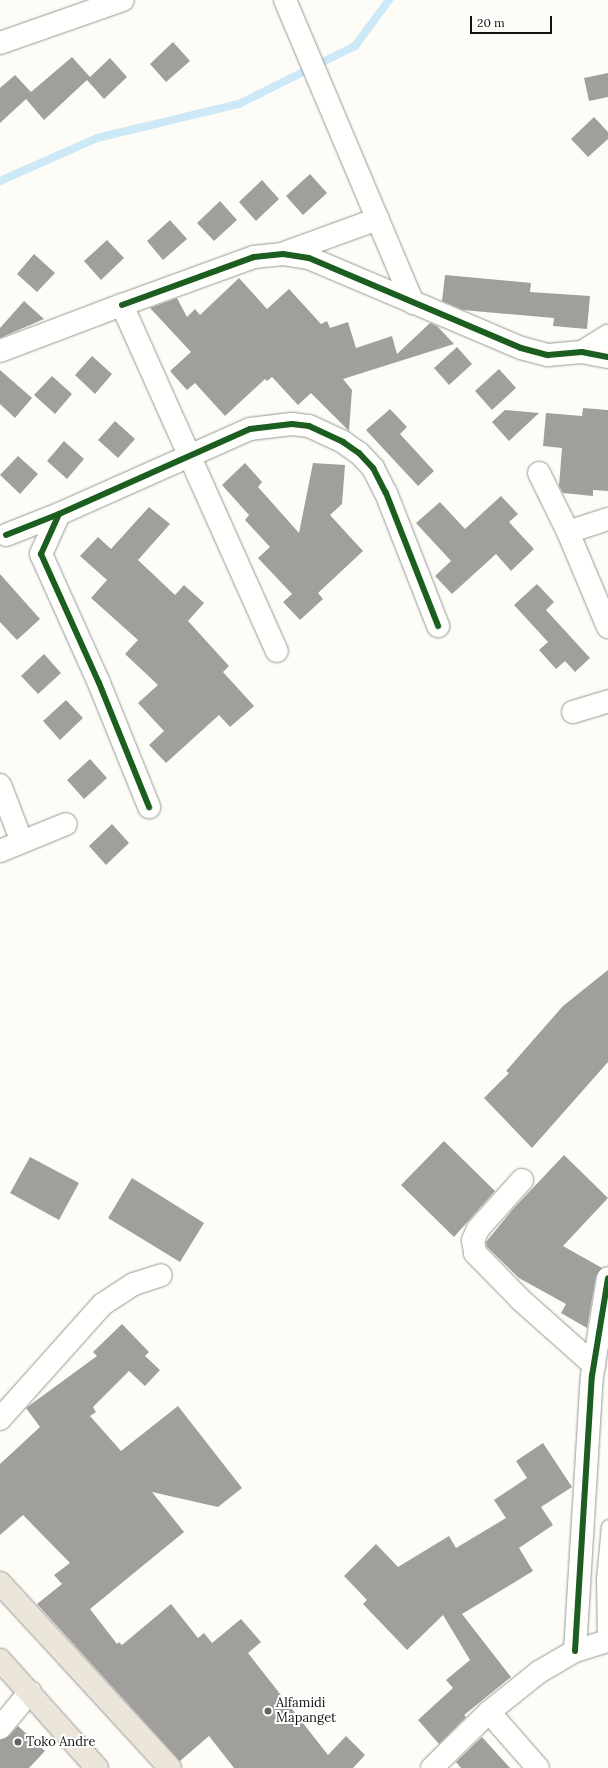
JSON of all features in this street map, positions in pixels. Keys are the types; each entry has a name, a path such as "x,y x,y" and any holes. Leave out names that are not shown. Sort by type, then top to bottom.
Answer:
{"highway":[{"path":"0,1583 170,1768"},
{"path":"0,1660 30,1692 91,1766"}],"street":[{"path":"0,44 123,0"},
{"path":"287,6 413,302"},
{"path":"0,352 122,305 254,257 283,254 378,219"},
{"path":"283,254 309,258 521,348 548,355 582,352 608,357"},
{"path":"122,305 277,651"},
{"path":"582,352 608,336"},
{"path":"6,535 59,514 190,454 250,429 292,424 309,426 325,432 359,453 373,468 386,493 438,626"},
{"path":"539,473 568,532 608,627"},
{"path":"59,514 41,554 99,683 149,807"},
{"path":"568,532 608,519"},
{"path":"573,712 608,701"},
{"path":"0,785 22,842"},
{"path":"0,851 66,824"},
{"path":"522,1180 478,1229 473,1240 475,1253 521,1300 594,1365"},
{"path":"0,1419 103,1304 134,1284 161,1275"},
{"path":"575,1651 594,1365 608,1278"},
{"path":"432,1768 489,1712 539,1672 575,1651 606,1642"},
{"path":"0,1728 30,1692"},
{"path":"489,1712 538,1768"}],"lane":[{"path":"606,1642 603,1578 608,1526"}],"building":[{"path":"173,42 190,61 166,82 150,64"},
{"path":"72,57 90,77 110,58 127,77 104,99 87,80 44,120 26,99 0,123 0,88 15,75 31,92"},
{"path":"608,73 608,97 589,101 584,78"},
{"path":"594,117 608,132 608,139 588,157 571,139"},
{"path":"310,174 327,193 303,215 286,196"},
{"path":"262,180 279,199 256,221 239,202"},
{"path":"220,201 237,220 214,241 197,223"},
{"path":"170,220 187,239 163,260 147,241"},
{"path":"107,240 124,258 101,280 84,261"},
{"path":"34,254 55,273 37,292 17,274"},
{"path":"445,275 531,283 530,292 590,296 587,329 553,326 554,318 463,310 442,301"},
{"path":"239,278 267,309 289,289 321,324 327,321 330,328 348,322 356,348 392,336 397,354 430,323 437,326 454,344 343,379 352,390 349,431 311,393 298,405 272,377 267,381 265,379 225,416 195,383 187,390 170,371 191,352 150,308 177,298 187,317 195,309 200,315"},
{"path":"24,301 44,319 0,338 0,328"},
{"path":"457,347 472,364 449,385 434,368"},
{"path":"92,356 112,374 95,394 75,375"},
{"path":"499,369 516,388 492,410 475,391"},
{"path":"0,370 32,398 15,418 0,404"},
{"path":"52,376 72,394 55,414 34,395"},
{"path":"583,408 608,410 608,491 593,490 593,496 563,493 559,486 562,448 543,446 546,413 582,416"},
{"path":"390,409 407,427 400,434 434,471 418,486 366,430"},
{"path":"505,410 539,413 509,441 492,422"},
{"path":"115,421 135,439 118,458 98,440"},
{"path":"64,441 84,459 67,479 47,461"},
{"path":"18,456 38,474 20,494 0,475"},
{"path":"245,463 262,482 258,487 299,533 313,463 345,465 342,504 330,515 363,551 318,593 323,599 300,620 283,602 292,594 258,558 270,547 245,520 249,515 222,485"},
{"path":"501,496 518,514 509,522 534,549 511,571 496,554 452,594 435,576 451,561 416,523 440,502 465,529"},
{"path":"149,507 170,524 138,560 175,595 184,585 204,603 188,621 229,666 223,672 254,706 230,727 219,715 166,763 149,745 164,731 138,703 158,685 125,654 138,640 91,598 107,580 80,556 98,537 111,549"},
{"path":"0,574 40,619 17,640 0,622"},
{"path":"537,584 554,602 546,610 590,658 575,672 565,661 556,669 539,650 548,642 514,605"},
{"path":"44,654 61,673 38,694 21,676"},
{"path":"66,700 83,718 60,740 43,721"},
{"path":"90,759 107,778 84,799 67,780"},
{"path":"112,824 129,843 106,865 89,846"},
{"path":"608,970 608,1062 532,1148 484,1098 509,1073 506,1071 563,1006"},
{"path":"444,1141 495,1191 454,1237 401,1185"},
{"path":"564,1155 608,1198 563,1246 602,1268 596,1276 587,1328 561,1313 566,1304 519,1278 487,1247 486,1242 513,1209"},
{"path":"30,1157 79,1183 59,1220 10,1193"},
{"path":"132,1178 204,1223 180,1262 108,1218"},
{"path":"122,1324 149,1352 145,1356 160,1370 145,1386 129,1371 93,1407 96,1412 90,1416 121,1451 178,1406 242,1488 218,1507 152,1492 184,1532 90,1609 117,1644 119,1642 122,1645 171,1604 198,1638 204,1633 212,1643 241,1619 261,1642 248,1653 328,1755 346,1736 365,1755 353,1768 234,1768 209,1736 180,1761 37,1604 62,1584 54,1575 70,1563 23,1515 0,1535 0,1464 40,1427 26,1408 97,1356 93,1352"},
{"path":"543,1443 572,1487 541,1507 553,1525 519,1548 533,1571 462,1614 511,1677 464,1715 466,1717 439,1744 418,1720 453,1688 446,1680 470,1660 443,1615 407,1650 363,1604 367,1600 344,1576 376,1544 398,1567 449,1536 456,1548 506,1518 494,1500 527,1478 516,1461"},
{"name":"Toko Andre","path":"18,1726 45,1751 29,1768 0,1768 0,1740 9,1736"},
{"path":"482,1737 510,1768 461,1768 456,1762"}],"waterway":[{"path":"0,181 97,138 239,104 355,46 389,0"}],"cycle path":[{"path":"122,305 254,257 283,254 309,258 521,348 548,355 582,352 608,357"},
{"path":"6,535 59,514 250,429 292,424 309,426 343,442 359,453 373,468 386,493 438,626"},
{"path":"59,514 41,554 99,683 149,807"},
{"path":"575,1651 592,1376 608,1278"}],"place":[{"name":"Alfamidi Mapanget","path":"268,1711"},
{"name":"Toko Andre","path":"18,1742"}]}
